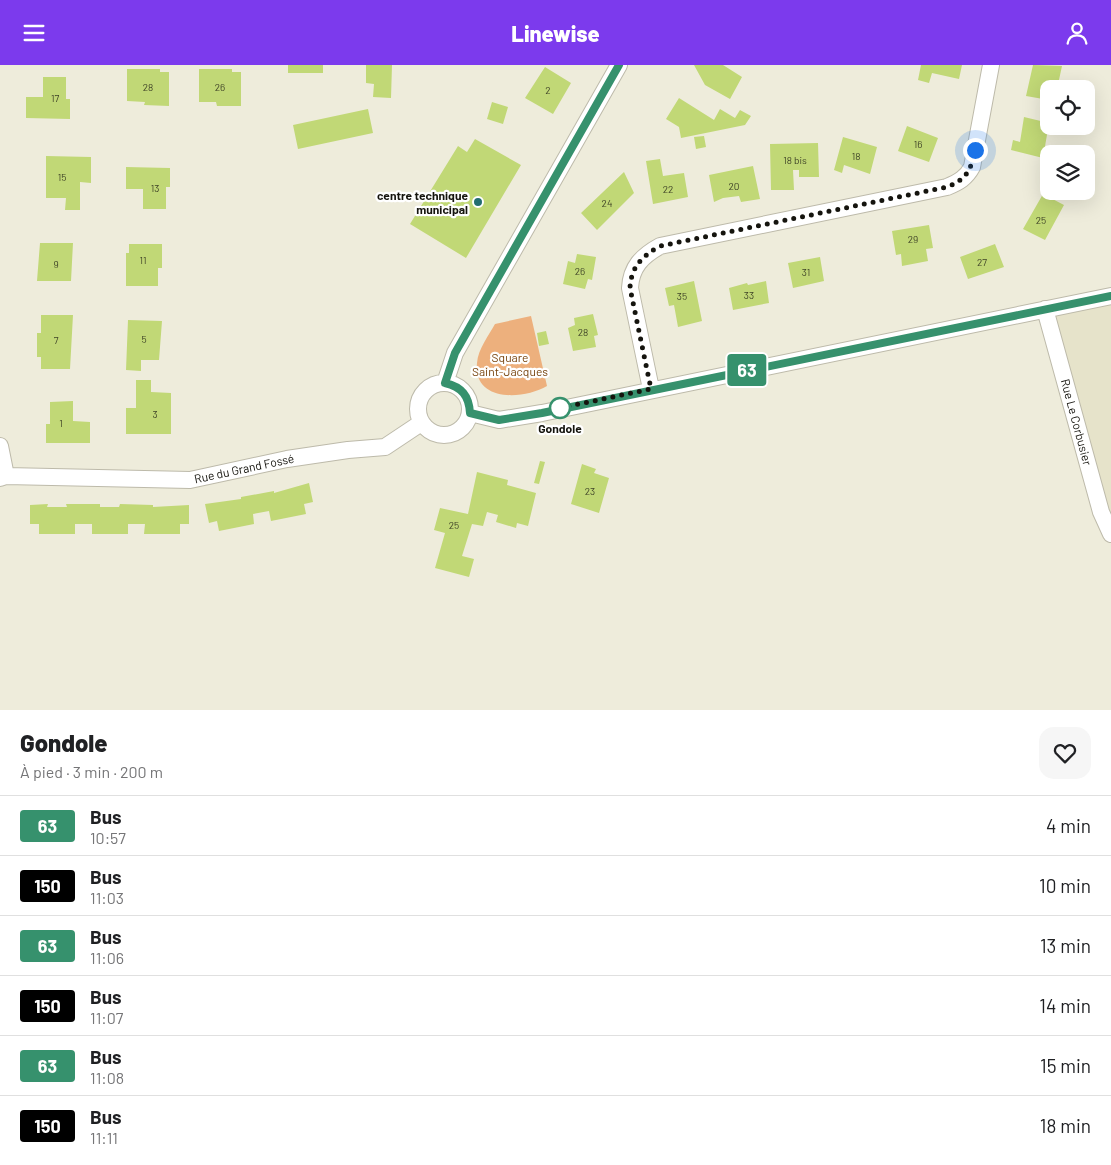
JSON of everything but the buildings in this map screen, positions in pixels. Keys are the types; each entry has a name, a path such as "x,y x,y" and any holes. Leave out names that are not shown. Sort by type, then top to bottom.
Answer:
{"street":[{"path":"445,383 455,353 619,65"},
{"path":"651,389 630,288 631,276 645,254 660,246 947,187 960,181 967,176 972,167 991,65"},
{"path":"470,413 499,420 1111,296"},
{"name":"Rue Le Corbusier","path":"1045,309 1101,513 1111,534"},
{"path":"445,383 455,385 464,392 469,402 470,413 467,422 453,433 435,434 421,423 418,414 421,396 435,384 445,383"},
{"name":"Rue du Grand Fossé","path":"3,477 190,480 287,459 348,449 385,447 421,423"},
{"path":"0,446 3,477"}],"shaded area":[{"path":"1111,297 1111,536 1082,477 1045,309"}],"green space":[{"name":"Square Saint-Jacques","path":"531,316 547,386 525,394 501,394 491,391 483,385 478,376 477,363 484,342 495,324"}],"bus line":[{"name":"63","path":"619,65 455,353 445,383 455,385 464,392 469,402 470,413 499,420 542,413 928,332 1111,296"}],"place":[{"name":"centre technique municipal","path":"478,202"},
{"name":"Gondole","path":"560,408"}],"route":[{"path":"560,408 651,389 630,288 631,276 636,265 645,254 660,246 947,187 967,176 972,167 975,150"}]}
